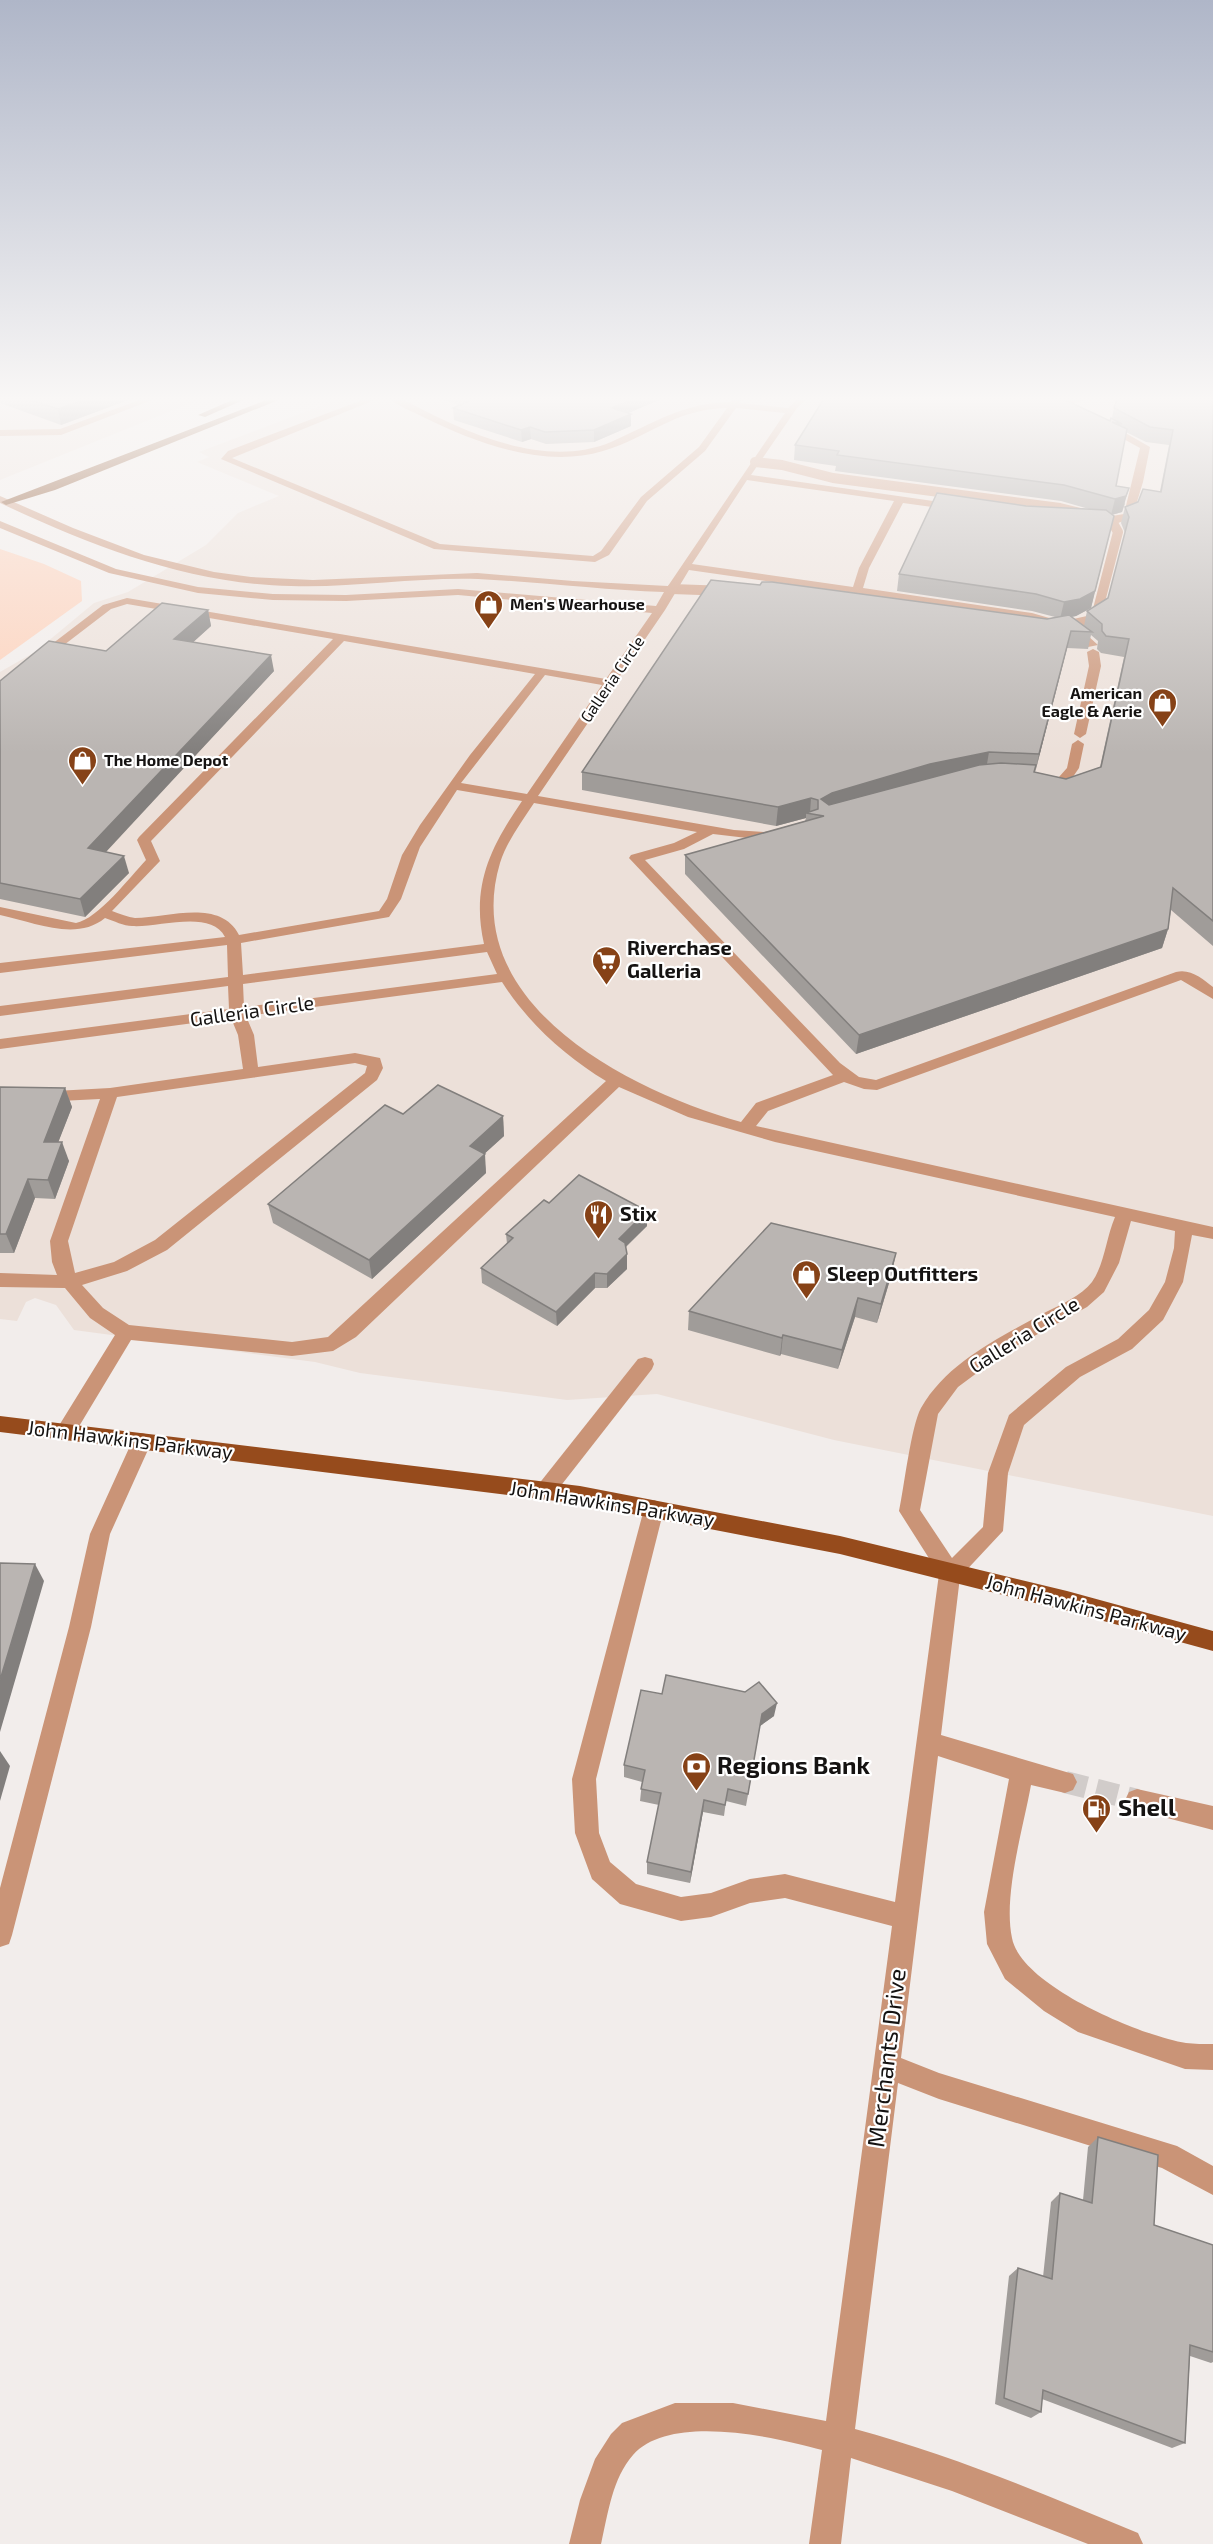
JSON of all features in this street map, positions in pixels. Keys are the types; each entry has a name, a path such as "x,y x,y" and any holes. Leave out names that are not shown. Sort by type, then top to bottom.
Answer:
{"main road":[{"name":"John Hawkins Parkway","path":"0,1424 544,1491 654,1509 840,1545 1213,1641"}],"street":[{"path":"32,516 128,554 178,569 238,579 290,583 477,576 624,588 740,592"},
{"path":"361,516 438,548 595,559 605,553 632,516"},
{"name":"Galleria Circle","path":"719,516 660,610 503,839 488,879 484,900 488,935 505,977 515,993 557,1038 617,1080 676,1105 745,1128 1213,1233"},
{"path":"857,591 864,568 891,516"},
{"path":"1022,627 1044,629 1069,627 1088,621 1097,613 1118,532 1114,525 1095,516"},
{"path":"1065,520 1118,520 1128,516"},
{"path":"0,524 112,571 198,590 273,597 346,598 458,592 660,610"},
{"path":"686,566 1032,616 1063,624 1088,639 1093,649 1095,666 1073,768 1062,781 1031,779"},
{"path":"827,598 942,615"},
{"path":"36,660 107,607 127,601 610,683"},
{"path":"0,911 76,927 88,925 103,913 153,861 144,840 341,637"},
{"path":"0,969 234,940 384,914 394,903 412,848 455,786 542,672"},
{"path":"455,786 711,830 764,836 798,826"},
{"path":"711,830 679,846 636,858 834,1067 845,1076 864,1085 877,1085 1181,975 1195,980 1213,994"},
{"path":"103,913 132,922 207,917 227,926 234,940 237,1013 246,1035 251,1073"},
{"name":"Galleria Circle","path":"0,1011 493,947"},
{"name":"Galleria Circle","path":"0,1044 505,977"},
{"path":"0,1099 110,1093 355,1058 374,1062 375,1068 371,1076 161,1245 133,1262 72,1282 58,1284 0,1280"},
{"path":"745,1128 762,1107 845,1076"},
{"path":"110,1093 59,1241 62,1265 83,1298 106,1323 126,1332 292,1349 333,1344 349,1332 617,1080"},
{"name":"Galleria Circle","path":"950,1573 909,1511 929,1412 951,1382 998,1347 1081,1302 1098,1287 1110,1263 1115,1238 1125,1213"},
{"path":"950,1573 993,1531 998,1473 1016,1421 1073,1372 1125,1344 1156,1315 1174,1282 1183,1248 1184,1227"},
{"path":"65,1432 126,1332"},
{"path":"544,1491 645,1364"},
{"path":"0,1935 80,1628 100,1534 142,1442"},
{"path":"654,1509 584,1779 587,1833 601,1870 629,1895 681,1909 711,1905 750,1891 785,1886 905,1917"},
{"name":"Merchants Drive","path":"825,2544 950,1573"},
{"path":"928,1742 1022,1772 1065,1782"},
{"path":"1022,1772 996,1912 1000,1944 1014,1970 1053,2002 1087,2023 1185,2056 1213,2057"},
{"path":"1137,1800 1213,1818"},
{"path":"886,2065 960,2093 1167,2156 1213,2181"},
{"path":"585,2544 596,2500 610,2460 634,2433 654,2424 691,2417 749,2418 903,2456 1127,2544"}],"shaded area":[{"name":"Riverchase Galleria","path":"235,516 1213,516 1213,1516 834,1440 657,1394 567,1400 360,1373 315,1362 74,1330 56,1305 35,1298 26,1302 17,1321 0,1319 0,672 35,652 94,603 128,592 206,545"},
{"path":"0,549 44,564 81,581 82,601 0,660"}],"building":[{"path":"926,516 1114,516 1095,591 1080,599 1064,602 1036,594 899,574"},
{"path":"1213,516 1213,921 1173,888 1168,929 859,1035 685,855 824,816 806,813 818,809 818,800 811,798 778,807 582,772 711,580 760,585 762,582 772,582 1047,619 1069,615 1092,632 1071,631 1039,754 989,752 930,764 832,793 821,799 829,805 979,765 1001,763 1036,765 1034,772 1066,779 1101,767 1129,639 1106,636 1102,631 1102,624 1087,611 1108,598 1129,517"},
{"name":"The Home Depot","path":"162,603 208,610 174,639 271,655 88,848 124,856 80,899 0,883 0,681 49,641 106,651"},
{"path":"438,1085 503,1116 470,1146 485,1154 369,1260 268,1204 385,1105 403,1114"},
{"path":"0,1087 65,1088 44,1142 62,1142 48,1180 28,1179 6,1234 0,1234"},
{"path":"579,1175 647,1211 619,1239 625,1243 627,1254 607,1274 595,1273 556,1312 481,1268 513,1238 506,1234 544,1200 549,1203"},
{"path":"771,1223 896,1253 881,1304 858,1298 842,1350 783,1335 782,1338 689,1311"},
{"path":"0,1563 35,1564 0,1680"},
{"name":"Regions Bank","path":"666,1675 745,1692 759,1682 777,1703 762,1714 748,1794 728,1789 725,1805 704,1800 691,1872 647,1862 661,1793 641,1789 645,1770 624,1765 641,1690 662,1694"},
{"path":"1098,2137 1158,2155 1154,2225 1213,2245 1213,2352 1190,2345 1185,2443 1043,2390 1041,2412 1004,2398 1018,2268 1052,2279 1060,2193 1092,2203"}],"tunnel":[{"path":"1065,1782 1137,1800"}],"place":[{"name":"Men's Wearhouse","path":"489,630"},
{"name":"American Eagle & Aerie","path":"1163,728"},
{"name":"The Home Depot","path":"83,786"},
{"name":"Riverchase Galleria","path":"606,986"},
{"name":"Stix","path":"599,1240"},
{"name":"Sleep Outfitters","path":"806,1300"},
{"name":"Regions Bank","path":"696,1792"},
{"name":"Shell","path":"1097,1834"}]}
